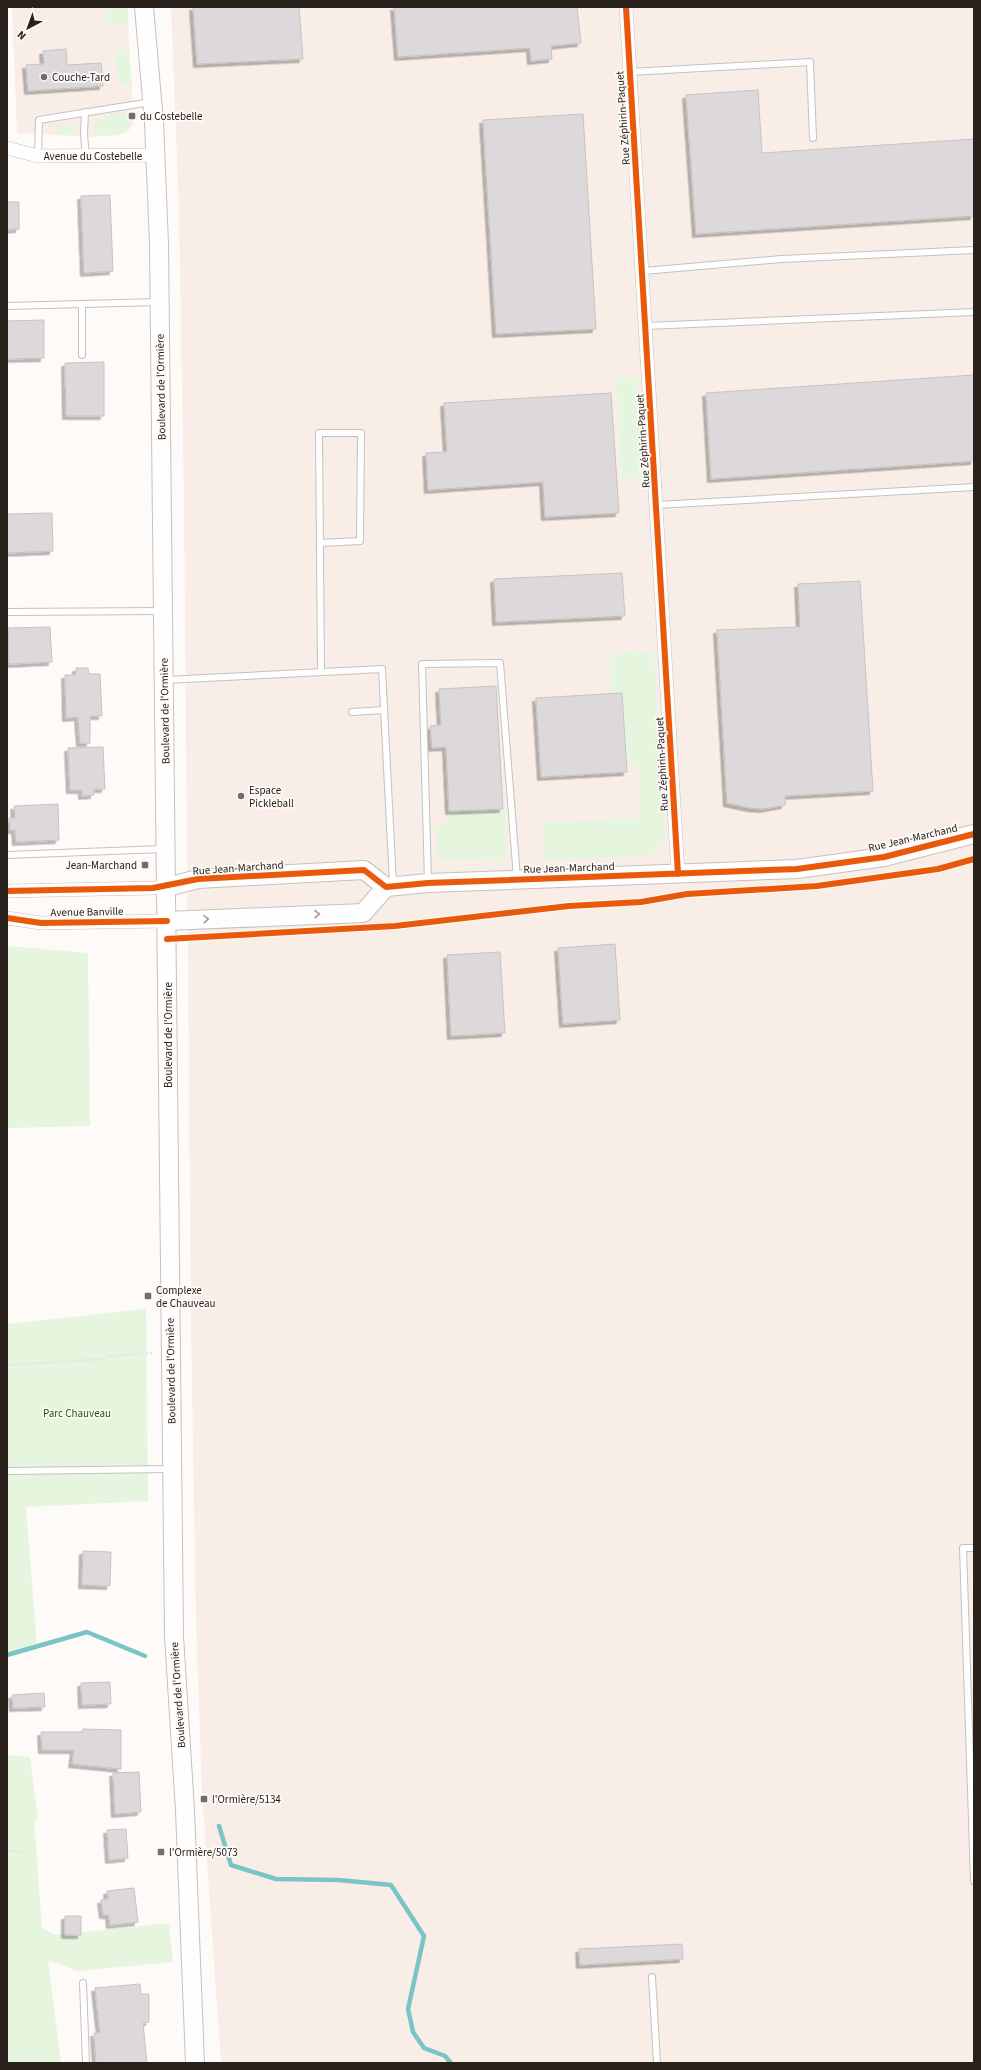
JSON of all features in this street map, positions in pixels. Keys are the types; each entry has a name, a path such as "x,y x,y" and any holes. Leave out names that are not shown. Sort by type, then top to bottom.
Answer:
{"main road":[{"name":"Boulevard de l'Ormière","path":"144,7 156,155 160,302 167,849 174,1636 185,1810 192,2062"},
{"name":"Rue Jean-Marchand","path":"167,887 198,879 364,870 390,886 428,883 797,869 884,857 974,834"},
{"path":"167,921 363,913 390,886"}],"street":[{"name":"Rue Zéphirin-Paquet","path":"628,7 630,72 678,874"},
{"name":"Avenue du Costebelle","path":"7,148 38,156 86,157 156,155"},
{"name":"Avenue Banville","path":"7,891 167,887"},
{"name":"Avenue Banville","path":"7,918 40,923 167,921"}],"lane":[{"path":"630,72 810,62 813,138"},
{"path":"38,156 39,120 152,102"},
{"path":"85,112 84,134 86,157"},
{"path":"643,271 781,259 974,250"},
{"path":"7,306 160,302"},
{"path":"82,304 82,355"},
{"path":"646,326 974,312"},
{"path":"320,543 360,541 361,433 319,433 321,672"},
{"path":"657,506 974,487"},
{"path":"7,612 164,611"},
{"path":"428,883 422,664 500,662 517,880"},
{"path":"164,680 382,669 390,886"},
{"path":"352,712 384,710"},
{"path":"7,855 167,849"},
{"path":"7,1471 172,1469"},
{"path":"974,1548 963,1548 974,1881"},
{"path":"652,1977 657,2063"},
{"path":"83,1982 86,2063"}],"path":[{"path":"7,1365 102,1359 110,1356 152,1353"},
{"path":"7,1850 21,1853"}],"shaded area":[{"path":"12,7 128,7 129,50 134,119 127,132 93,137 17,133"},
{"path":"171,7 974,7 974,2063 221,2063 202,1791 196,1623 191,1326 184,502 179,211"}],"green space":[{"path":"106,7 128,7 128,24 106,25"},
{"path":"116,50 129,50 132,85 118,84"},
{"path":"110,114 130,114 134,119 128,130 118,135 94,135 94,123"},
{"path":"55,124 75,125 76,134 57,134"},
{"path":"637,377 642,478 621,479 616,378"},
{"path":"640,651 654,653 665,837 657,850 644,856 544,861 542,826 545,822 640,818 638,763 626,763 611,694 609,657 618,653"},
{"path":"505,809 507,861 438,860 435,826 448,824 451,812"},
{"path":"7,946 88,953 90,1126 7,1128"},
{"name":"Parc Chauveau","path":"146,1309 148,1501 26,1507 37,1646 7,1655 7,1324"},
{"path":"7,1755 30,1757 38,1819 34,1820 42,1928 55,1935 169,1923 173,1962 77,1971 48,1960 61,2063 7,2063"}],"building":[{"path":"193,7 299,7 303,59 197,64"},
{"path":"394,7 577,7 581,43 551,46 552,59 531,61 530,48 398,57"},
{"path":"66,49 67,65 101,63 103,86 28,91 26,65 44,64 43,51"},
{"path":"758,90 762,153 974,139 974,216 696,234 686,95"},
{"path":"583,114 596,329 496,334 483,120"},
{"path":"110,195 113,271 84,273 81,196"},
{"path":"7,202 19,202 19,229 7,230"},
{"path":"44,320 44,358 7,359 7,321"},
{"path":"104,362 104,416 66,416 65,363"},
{"path":"974,375 974,461 711,479 706,393"},
{"path":"611,393 619,513 545,517 543,482 428,490 426,453 447,452 444,403"},
{"path":"52,513 53,551 7,553 7,514"},
{"path":"622,573 625,616 496,622 494,579"},
{"path":"860,581 873,791 785,796 785,805 763,809 727,803 717,630 800,627 798,584"},
{"path":"50,627 52,662 9,664 8,628"},
{"path":"76,668 88,668 89,674 100,674 102,716 90,716 90,743 80,743 78,717 66,718 65,675 76,675"},
{"path":"496,686 503,809 449,811 446,747 432,748 430,726 441,725 439,689"},
{"path":"622,693 627,772 541,777 536,698"},
{"path":"103,747 105,789 94,789 94,795 82,796 82,790 70,790 68,748"},
{"path":"58,804 59,840 16,842 15,830 10,830 9,818 15,818 14,806"},
{"path":"615,944 620,1020 563,1024 558,948"},
{"path":"500,952 505,1033 451,1036 447,955"},
{"path":"83,1551 111,1552 110,1586 82,1585"},
{"path":"110,1682 111,1704 82,1705 81,1683"},
{"path":"44,1693 45,1707 13,1708 12,1695"},
{"path":"83,1729 121,1730 121,1769 72,1764 74,1750 42,1750 41,1732 82,1732"},
{"path":"139,1772 141,1812 115,1814 113,1773"},
{"path":"126,1829 128,1858 109,1860 107,1830"},
{"path":"134,1888 138,1922 110,1925 109,1915 103,1915 101,1900 108,1899 107,1891"},
{"path":"65,1916 81,1916 81,1935 65,1935"},
{"path":"682,1944 683,1959 580,1965 579,1949"},
{"path":"140,1984 141,1994 149,1994 149,2022 143,2023 147,2063 96,2063 94,2033 100,2033 95,1988"}],"waterway":[{"path":"7,1655 87,1632 145,1656"},
{"path":"219,1826 231,1865 276,1879 339,1880 391,1885 424,1936 408,2009 413,2032 424,2048 445,2056 451,2063"}],"cycle path":[{"path":"626,7 678,874"},
{"path":"7,891 153,888 198,879 364,870 386,887 428,883 797,869 884,857 974,834"},
{"path":"167,939 395,926 569,906 641,902 687,894 817,886 938,869 974,859"},
{"path":"7,918 41,923 167,921"}],"place":[{"name":"Couche-Tard","path":"44,77"},
{"name":"du Costebelle","path":"132,116"},
{"name":"Espace Pickleball","path":"241,796"},
{"name":"Jean-Marchand","path":"145,865"},
{"name":"Complexe de Chauveau","path":"148,1296"},
{"name":"l'Ormière/5134","path":"204,1799"},
{"name":"l'Ormière/5073","path":"161,1852"}]}
